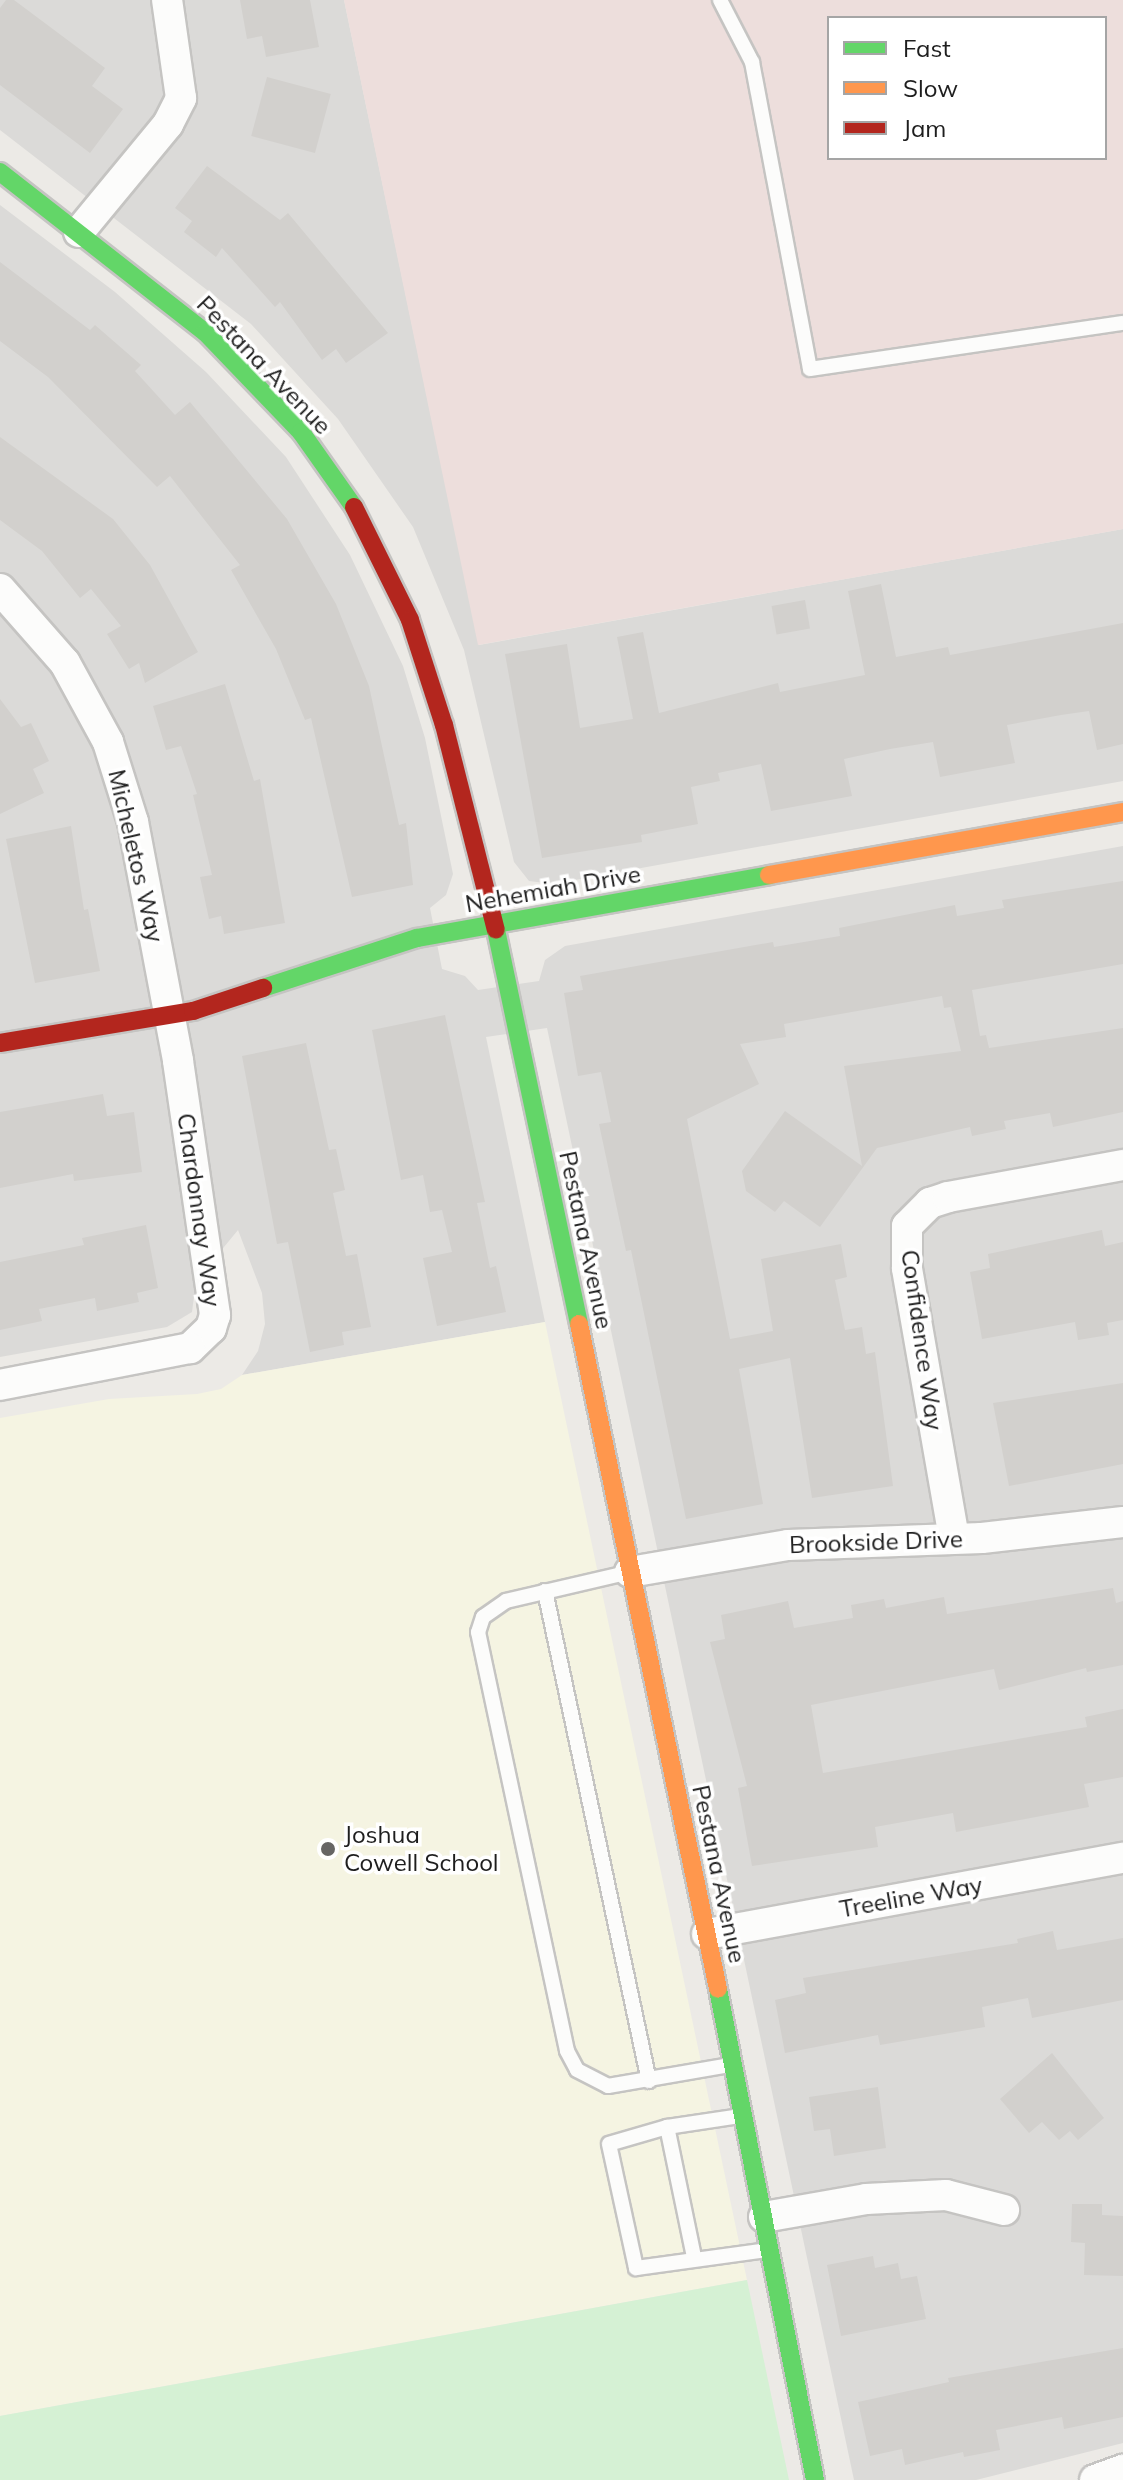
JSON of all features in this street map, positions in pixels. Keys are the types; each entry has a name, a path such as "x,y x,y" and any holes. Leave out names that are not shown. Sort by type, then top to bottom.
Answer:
{"street":[{"path":"79,232 168,124 181,98 167,0"},
{"name":"Pestana Avenue","path":"0,172 205,332 301,432 353,506 410,620 444,725 495,923 734,2064 815,2480"},
{"name":"Micheletos Way","path":"0,589 65,663 108,742 133,822 170,1014"},
{"name":"Nehemiah Drive","path":"0,1043 234,1000 417,938 1123,812"},
{"name":"Chardonnay Way","path":"0,1385 190,1348 211,1328 215,1293 170,1014"},
{"name":"Confidence Way","path":"954,1538 907,1268 907,1226 930,1203 948,1197 1123,1165"},
{"name":"Brookside Drive","path":"630,1572 788,1545 954,1538 1123,1522"},
{"name":"Treeline Way","path":"707,1934 1118,1858"},
{"path":"764,2217 866,2199 946,2195 1004,2210"},
{"path":"1095,2480 1123,2470"}],"lane":[{"path":"720,0 752,62 810,369 1123,323"},
{"path":"630,1572 545,1591 493,1608 478,1632 481,1648 567,2051 590,2080 608,2086 734,2064"},
{"path":"545,1591 649,2081"},
{"path":"744,2115 667,2127 609,2144 636,2268 694,2257 771,2250"},
{"path":"667,2127 694,2257"}],"shaded area":[{"path":"0,0 344,0 479,645 1123,529 1123,781 553,884 529,881 514,862 464,650 413,527 338,419 251,324 0,130"},
{"path":"344,0 1123,0 1123,529 478,645"},
{"path":"0,205 115,292 206,372 286,457 350,555 403,666 425,738 453,874 446,895 430,908 442,969 465,976 478,990 539,981 545,960 565,946 1123,846 1123,2443 976,2480 854,2480 547,1028 486,1037 545,1322 242,1375 258,1351 265,1324 262,1293 238,1230 196,1281 192,1312 167,1327 0,1357"},
{"name":"Joshua Cowell School","path":"545,1322 747,2280 0,2416 0,1418 109,1399 197,1394 221,1389 242,1375"}],"green space":[{"path":"747,2280 789,2480 0,2480 0,2416"}],"building":[{"path":"6,0 14,0 105,68 92,86 123,109 90,153 0,85 0,8"},
{"path":"240,0 310,0 319,47 266,57 262,36 247,39"},
{"path":"267,77 331,94 315,153 251,136"},
{"path":"207,166 280,220 288,213 388,333 346,363 336,349 322,360 280,302 275,307 222,248 216,257 184,232 192,221 175,208"},
{"path":"0,262 90,330 95,325 141,365 135,371 175,415 190,402 287,519 336,604 369,686 399,825 406,823 413,885 352,897 311,718 305,720 276,649 231,570 240,565 170,476 157,487 48,377 0,341"},
{"path":"0,437 113,519 150,565 198,652 145,683 139,663 129,669 107,634 121,626 91,589 80,598 42,551 0,520"},
{"path":"881,584 896,657 948,647 950,655 1123,623 1123,744 1097,750 1089,711 1007,725 1015,763 940,777 933,742 890,749 844,759 852,796 771,811 761,764 718,773 720,781 691,787 698,824 641,835 642,842 542,858 505,654 567,644 580,728 633,719 617,637 643,632 659,713 778,683 780,692 865,675 848,591"},
{"path":"805,600 810,629 777,634 772,606"},
{"path":"225,684 254,781 260,779 285,923 224,934 221,916 209,919 200,877 212,875 193,795 197,794 181,746 166,750 153,706"},
{"path":"0,699 21,727 31,723 49,761 33,769 44,793 0,814"},
{"path":"71,826 84,910 88,909 100,971 35,983 6,839"},
{"path":"1123,881 1123,964 972,990 980,1036 986,1035 989,1048 1123,1028 1123,1112 1053,1127 1050,1113 1004,1121 1006,1129 972,1136 970,1127 877,1148 820,1227 784,1201 775,1212 746,1191 742,1171 785,1111 862,1166 844,1066 961,1051 951,1007 944,1008 942,996 784,1024 786,1037 740,1044 759,1084 687,1119 730,1339 773,1331 761,1259 841,1244 847,1277 835,1280 845,1330 862,1327 866,1354 875,1352 893,1486 812,1498 790,1358 739,1369 763,1504 686,1519 631,1250 626,1251 599,1124 611,1122 601,1072 578,1076 564,993 583,990 580,976 773,942 774,947 840,936 839,928 955,905 957,916 1004,908 1002,900"},
{"path":"445,1015 485,1202 477,1203 490,1268 496,1266 506,1312 437,1326 423,1258 452,1252 442,1210 430,1212 423,1175 401,1180 372,1030"},
{"path":"306,1043 329,1150 336,1149 345,1190 333,1193 346,1256 357,1254 371,1327 342,1332 344,1345 310,1352 288,1242 277,1244 242,1056"},
{"path":"103,1094 107,1116 134,1112 142,1172 74,1181 73,1174 0,1188 0,1112"},
{"path":"146,1225 158,1288 137,1293 139,1302 97,1311 95,1298 39,1309 42,1321 0,1330 0,1262 84,1245 82,1238"},
{"path":"1102,1230 1105,1246 1123,1242 1123,1320 1107,1323 1109,1335 1078,1340 1075,1322 982,1339 970,1272 990,1268 988,1254"},
{"path":"1123,1383 1123,1464 1009,1486 993,1403"},
{"path":"1113,1588 1116,1603 1123,1601 1123,1665 1087,1672 1086,1668 999,1690 994,1669 811,1705 823,1773 1087,1727 1085,1717 1123,1709 1123,1777 1084,1784 1089,1807 956,1832 953,1813 875,1827 878,1847 752,1866 738,1788 747,1786 710,1642 725,1639 721,1615 788,1601 794,1628 853,1618 851,1605 884,1599 886,1608 944,1597 947,1614"},
{"path":"1053,1931 1057,1950 1123,1938 1123,2000 1032,2018 1028,1998 982,2007 985,2027 880,2045 878,2035 785,2053 775,2000 806,1993 803,1978 1018,1943 1017,1939"},
{"path":"1052,2053 1104,2118 1078,2140 1070,2131 1059,2140 1042,2122 1029,2133 1000,2099"},
{"path":"878,2087 886,2148 834,2156 830,2129 814,2131 809,2097"},
{"path":"1072,2204 1102,2204 1102,2215 1123,2216 1123,2276 1084,2275 1085,2243 1071,2242"},
{"path":"873,2256 875,2268 898,2263 901,2279 917,2276 926,2319 841,2336 827,2265"},
{"path":"1123,2348 1123,2417 1064,2429 1062,2417 996,2430 1000,2450 964,2457 963,2452 905,2465 902,2449 870,2456 858,2402 949,2382 948,2378"}],"traffic: fast":[{"path":"0,172 205,332 301,432 354,507"},
{"path":"263,988 417,938 769,875"},
{"path":"496,930 579,1324"},
{"path":"718,1989 815,2480"}],"traffic: slow":[{"path":"769,875 1123,812"},
{"path":"579,1324 718,1989"}],"traffic: jam":[{"path":"354,507 410,620 444,725 496,930"},
{"path":"0,1043 193,1011 263,988"}],"place":[{"name":"Joshua Cowell School","path":"328,1849"}]}
